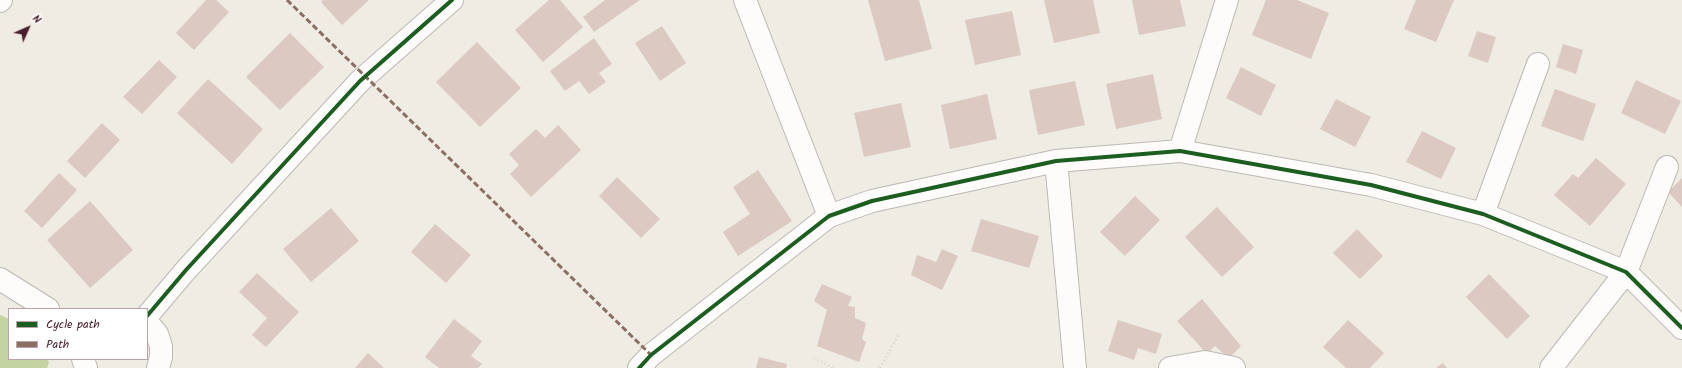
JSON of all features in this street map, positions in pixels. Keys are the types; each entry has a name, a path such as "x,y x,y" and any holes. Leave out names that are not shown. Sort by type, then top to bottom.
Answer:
{"street":[{"path":"148,315 186,270 349,92 452,0"},
{"path":"1180,151 1227,0"},
{"path":"753,2 829,216"},
{"path":"1483,214 1538,64"},
{"path":"652,364 829,216 872,200 1056,161 1180,151 1371,185 1483,214 1626,272 1682,328"},
{"path":"1056,161 1075,368"},
{"path":"1550,368 1626,272 1667,167"},
{"path":"0,279 46,308"},
{"path":"148,323 157,334 161,346 161,357 158,368"},
{"path":"1170,368 1205,362 1234,368"}],"path":[{"path":"880,368 899,334"},
{"path":"814,358 833,368"}],"green space":[{"path":"0,315 8,319 8,360 48,360 49,362 47,368 0,368"}],"building":[{"path":"206,0 216,0 229,12 194,50 176,33"},
{"path":"323,0 369,0 342,25 321,2"},
{"path":"549,0 560,0 583,27 543,62 515,30"},
{"path":"605,0 640,0 594,32 583,17"},
{"path":"868,0 919,0 932,49 885,61"},
{"path":"1044,0 1093,0 1100,33 1054,43"},
{"path":"1132,0 1180,0 1186,26 1139,35"},
{"path":"1266,0 1297,0 1329,13 1311,59 1252,35"},
{"path":"1416,0 1454,0 1436,42 1404,29"},
{"path":"1012,11 1021,55 975,65 965,20"},
{"path":"662,26 686,63 660,81 635,43"},
{"path":"1477,31 1496,37 1488,63 1468,56"},
{"path":"290,33 324,67 280,110 246,77"},
{"path":"594,38 612,64 599,73 606,82 589,94 579,81 565,91 550,71"},
{"path":"477,42 521,88 480,127 436,82"},
{"path":"1563,44 1583,50 1576,74 1556,67"},
{"path":"159,60 177,77 142,114 123,97"},
{"path":"1241,67 1276,85 1261,116 1226,98"},
{"path":"1153,74 1162,119 1116,129 1106,84"},
{"path":"208,79 263,129 232,164 177,113"},
{"path":"1636,80 1681,101 1665,134 1621,113"},
{"path":"1075,81 1085,125 1038,135 1029,90"},
{"path":"1555,89 1596,104 1583,141 1541,126"},
{"path":"987,94 997,139 950,149 941,105"},
{"path":"1336,99 1371,117 1355,147 1320,129"},
{"path":"901,103 911,147 864,157 854,113"},
{"path":"102,123 120,140 85,178 67,161"},
{"path":"558,125 581,150 531,197 510,174 519,165 509,154 536,129 545,138"},
{"path":"1422,131 1456,148 1441,179 1406,162"},
{"path":"1596,158 1626,184 1590,226 1554,195 1573,174 1578,178"},
{"path":"758,170 792,221 738,256 723,232 750,214 733,187"},
{"path":"59,173 77,190 42,228 24,211"},
{"path":"617,177 660,219 641,238 599,196"},
{"path":"1682,178 1682,207 1668,192"},
{"path":"1135,196 1160,220 1125,256 1100,232"},
{"path":"90,201 133,250 90,288 47,240"},
{"path":"1217,207 1254,247 1222,277 1185,237"},
{"path":"331,208 359,241 311,282 283,249"},
{"path":"981,219 1039,236 1029,268 971,251"},
{"path":"435,224 471,255 446,283 411,252"},
{"path":"1357,229 1383,256 1360,279 1333,253"},
{"path":"942,249 958,256 942,290 911,275 917,255 936,262"},
{"path":"257,273 299,312 266,347 252,335 267,318 239,292"},
{"path":"1489,274 1530,316 1507,339 1466,297"},
{"path":"822,284 852,297 848,306 855,307 855,318 866,323 862,339 866,342 859,362 817,346 827,310 814,301"},
{"path":"1202,299 1241,346 1229,358 1215,346 1207,354 1177,321"},
{"path":"454,319 482,341 471,356 482,364 478,368 439,368 425,357"},
{"path":"1118,320 1162,334 1156,354 1138,348 1134,360 1108,351"},
{"path":"1348,320 1384,353 1370,368 1346,368 1323,347"},
{"path":"368,353 384,368 355,368"},
{"path":"759,357 787,364 786,368 756,368"},
{"path":"1443,363 1447,368 1436,368"}],"marked path":[{"path":"287,0 651,355"}],"cycle path":[{"path":"148,315 186,270 360,81 452,0"},
{"path":"639,368 651,355 829,216 872,201 1056,161 1180,151 1371,185 1483,214 1626,272 1682,328"}]}
